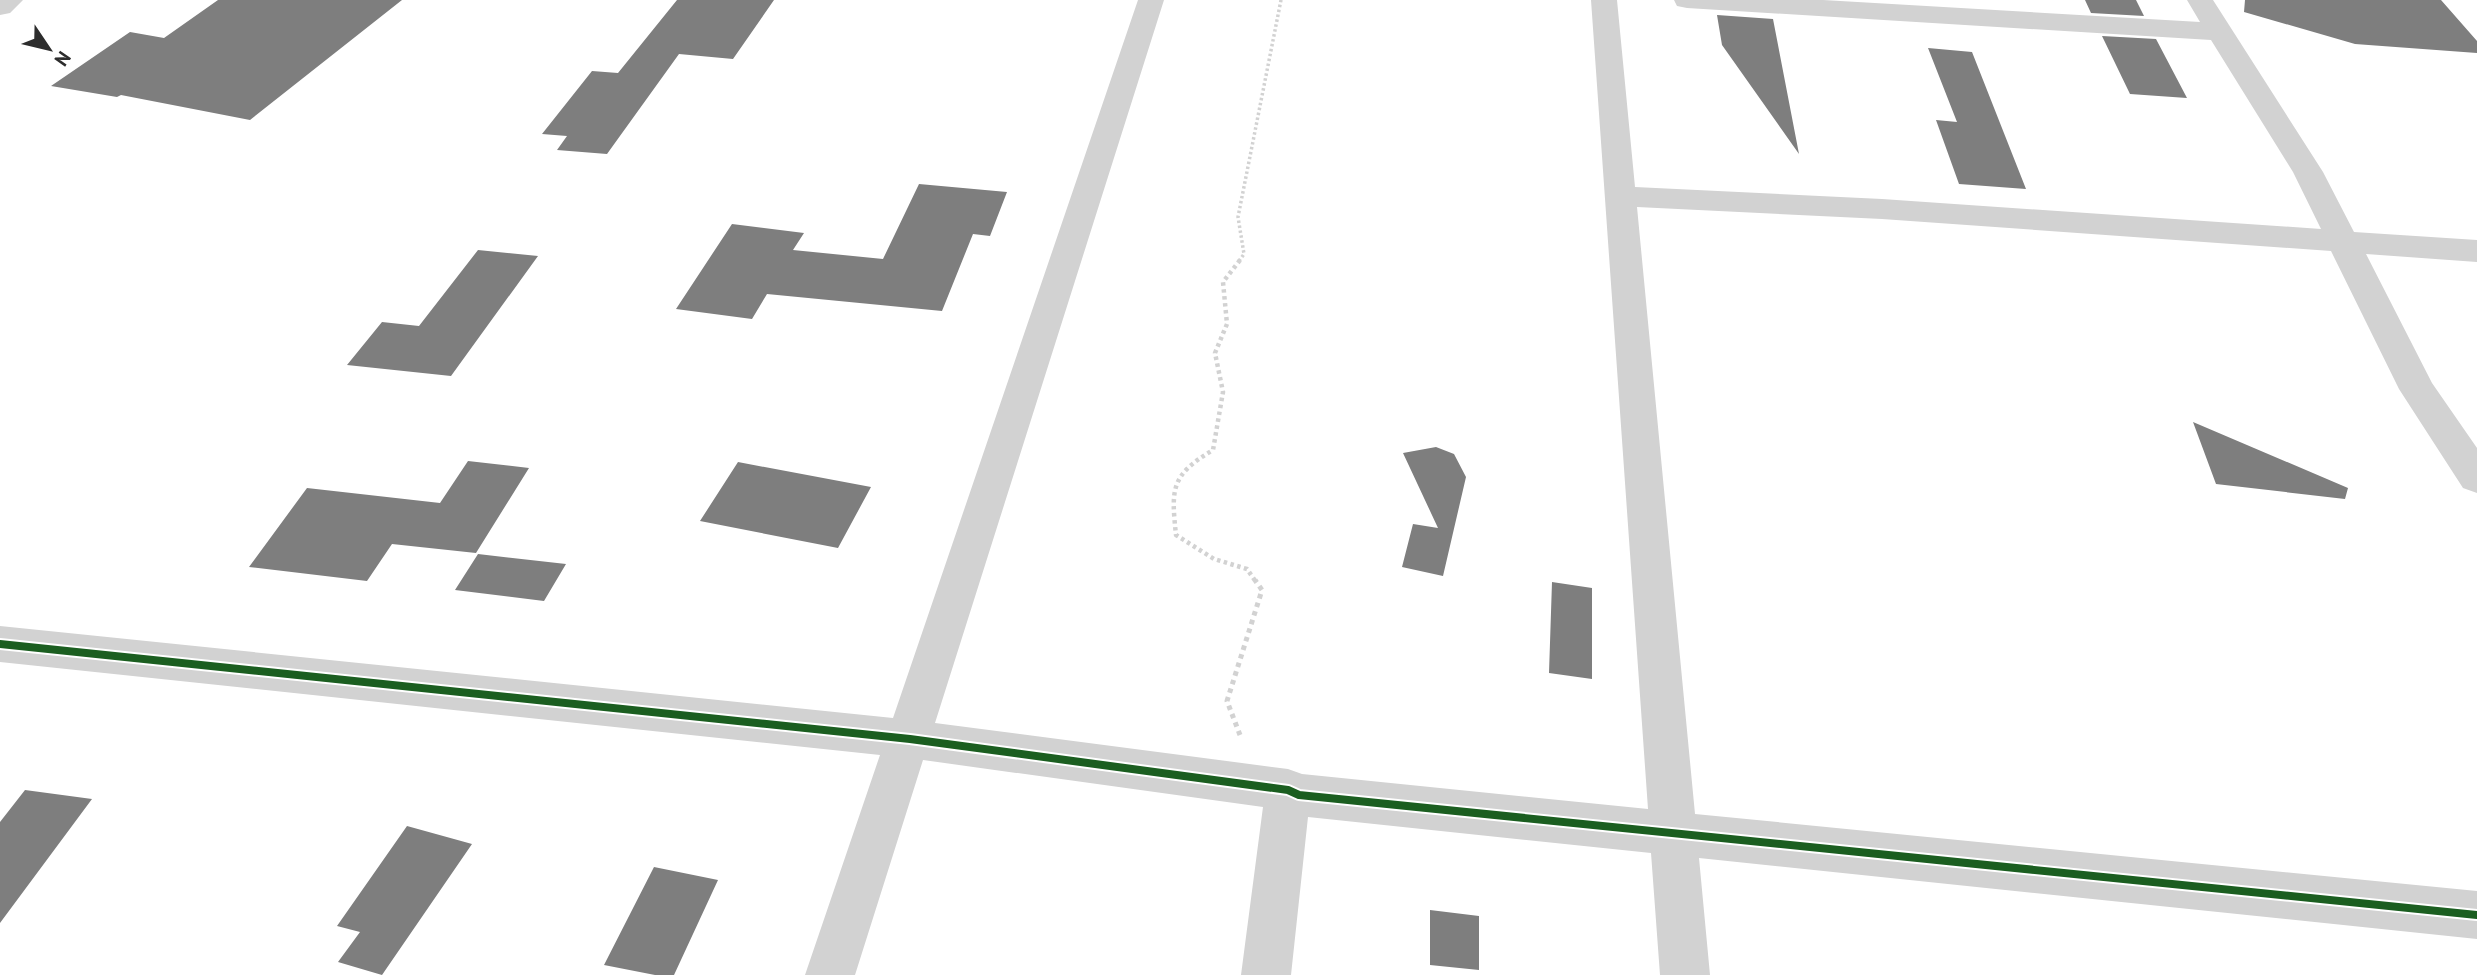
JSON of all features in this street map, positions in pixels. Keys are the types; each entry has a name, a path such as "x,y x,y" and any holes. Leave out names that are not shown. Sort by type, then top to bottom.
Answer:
{"street":[{"path":"0,6 10,0"},
{"path":"830,975 911,739 1151,0"},
{"path":"1604,0 1685,975"},
{"path":"1687,0 2221,32"},
{"path":"2200,0 2308,172 2340,242 2417,389 2477,478"},
{"path":"1619,196 1896,210 2477,251"},
{"path":"0,645 911,739 1288,790 1299,795 2477,915"},
{"path":"1266,975 1288,790"}],"path":[{"path":"1241,738 1227,701 1262,590 1247,569 1214,559 1176,535 1171,489 1187,464 1213,450 1223,392 1215,353 1227,324 1223,282 1244,254 1238,217 1281,0"}],"building":[{"path":"218,0 402,0 250,120 121,95 117,97 51,86 130,32 164,38"},
{"path":"677,0 774,0 733,59 679,54 607,154 557,150 567,136 542,134 592,71 618,73"},
{"path":"2085,0 2136,0 2144,16 2091,13"},
{"path":"2245,0 2441,0 2477,41 2477,53 2355,44 2244,12"},
{"path":"1717,15 1773,19 1799,154 1722,45"},
{"path":"2102,36 2156,39 2187,98 2130,94"},
{"path":"1928,48 1972,52 2026,189 1959,184 1936,120 1957,122"},
{"path":"919,184 1007,192 990,236 973,234 942,311 767,294 752,319 676,309 732,224 804,233 793,250 883,259"},
{"path":"478,250 538,256 451,376 347,365 382,322 419,326"},
{"path":"2193,422 2348,488 2345,499 2216,484"},
{"path":"1436,447 1454,454 1466,477 1443,576 1402,567 1413,524 1438,528 1403,453"},
{"path":"468,461 529,468 476,553 392,544 367,581 249,567 307,488 440,503"},
{"path":"738,462 871,487 838,548 700,521"},
{"path":"478,554 566,564 544,601 455,590"},
{"path":"1552,582 1592,588 1592,679 1549,673"},
{"path":"25,790 92,799 0,923 0,822"},
{"path":"407,826 472,844 382,975 338,962 360,932 337,926"},
{"path":"654,867 718,880 674,975 655,975 604,965"},
{"path":"1430,910 1479,916 1479,970 1430,965"}],"cycle path":[{"path":"0,644 910,739 1288,790 1299,795 2477,915"}]}
